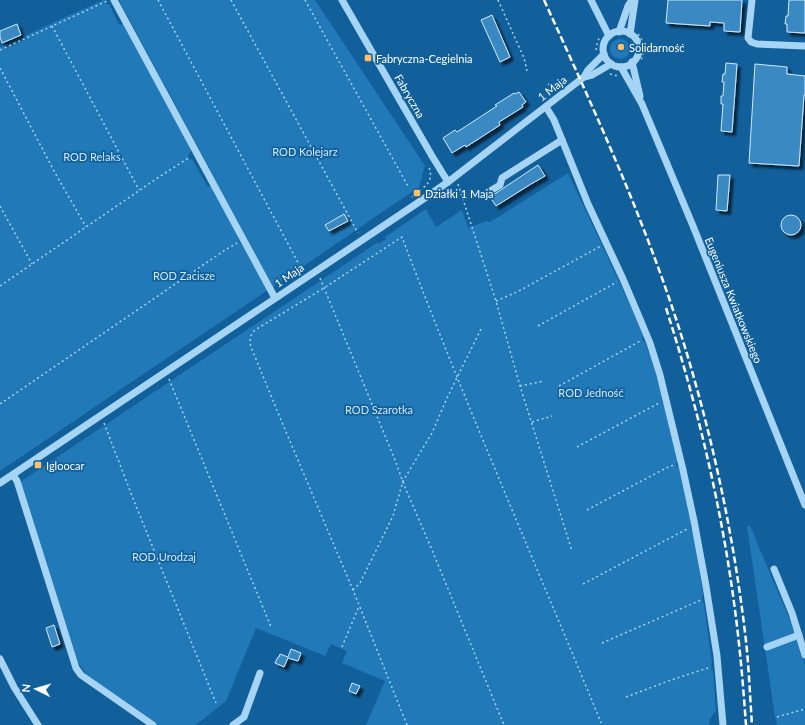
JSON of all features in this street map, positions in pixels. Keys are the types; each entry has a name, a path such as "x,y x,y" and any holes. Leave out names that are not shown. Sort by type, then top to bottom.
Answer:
{"street":[{"path":"114,0 275,298"},
{"name":"Fabryczna","path":"342,0 448,182"},
{"path":"591,0 609,36"},
{"path":"619,32 628,6 634,0"},
{"path":"633,33 615,33 609,36 605,41 605,58 611,64 621,67 636,64 638,48 633,33 634,0"},
{"path":"752,0 748,38 751,42 757,44 805,46"},
{"name":"1 Maja","path":"0,483 448,182 584,77 588,70 604,54"},
{"name":"1 Maja","path":"584,77 592,75 611,64"},
{"name":"Eugeniusza Kwiatkowskiego","path":"636,64 642,104"},
{"name":"Eugeniusza Kwiatkowskiego","path":"621,67 642,104 693,226 805,505"},
{"path":"546,107 554,120 588,204 623,279 648,338 655,359 682,463 695,527 708,598 718,666 723,725"},
{"path":"487,193 500,185 502,178 562,140"},
{"path":"13,475 17,481 76,668 82,675 153,725"},
{"path":"774,569 792,613 805,655"},
{"path":"768,647 799,635"},
{"path":"0,659 14,687 38,725"},
{"path":"233,725 244,716 260,673"}],"path":[{"path":"0,50 110,0"},
{"path":"158,0 306,277"},
{"path":"231,0 361,240"},
{"path":"305,0 409,188"},
{"path":"498,0 524,58 527,71"},
{"path":"52,26 139,190"},
{"path":"633,33 641,39 644,48 643,55 636,64"},
{"path":"596,53 597,44 601,34"},
{"path":"0,68 86,227"},
{"path":"606,74 615,74 622,79"},
{"path":"548,84 556,87 562,86"},
{"path":"0,286 139,190 196,153"},
{"path":"456,176 496,301 520,386 572,551"},
{"path":"0,206 32,264"},
{"path":"407,725 353,590 281,420 250,342 250,337 255,330 324,288 402,237 458,377 602,725"},
{"path":"0,404 225,250 244,239"},
{"path":"496,301 517,292 606,243"},
{"path":"316,271 321,279 504,725"},
{"path":"538,326 623,279"},
{"path":"353,590 360,583 393,516 403,481 432,433 480,329"},
{"path":"559,386 648,338"},
{"path":"166,372 271,627"},
{"path":"520,386 544,381"},
{"path":"577,447 666,399"},
{"path":"101,416 216,703"},
{"path":"532,422 552,416"},
{"path":"587,510 666,468 682,463"},
{"path":"583,584 690,528 695,527"},
{"path":"602,643 708,598"},
{"path":"342,647 359,606"},
{"path":"626,697 671,680 718,666"},
{"path":"777,717 805,709"}],"green space":[{"path":"105,0 107,5 109,4 119,25 124,24 189,145 191,151 188,156 190,160 192,159 208,187 212,185 238,233 240,242 246,247 268,290 0,471 0,47"},
{"name":"ROD Kolejarz","path":"119,0 315,0 425,166 419,187 273,287"},
{"path":"620,39 627,42 630,49 627,56 620,59 613,56 610,49 613,42"},
{"path":"568,173 632,309 643,336 642,338 646,343 662,396 662,401 678,460 676,463 679,468 691,523 690,528 693,532 703,594 702,599 704,604 712,663 711,669 713,671 716,710 710,719 709,725 366,725 385,681 342,663 347,651 331,644 325,656 256,628 226,701 196,725 159,725 90,678 78,662 19,486 23,480 378,242 379,244 386,239 385,237 426,209 436,227 462,210 468,228 486,221 490,222"},
{"path":"747,526 750,526 795,632 805,665 805,725 777,725"}],"building":[{"path":"668,0 742,0 740,32 724,31 724,23 710,22 710,26 666,23"},
{"path":"789,0 805,0 805,33 787,32 787,24 785,24 786,16 788,16"},
{"path":"492,15 510,57 500,62 481,20"},
{"path":"17,24 21,35 2,43 0,31"},
{"path":"726,63 737,64 732,132 721,131 723,104 721,104 721,96 723,96 724,82 722,82 723,74 725,74"},
{"path":"755,64 787,67 787,74 805,76 805,95 799,166 749,163"},
{"path":"519,92 526,102 522,105 523,107 499,122 500,125 466,147 465,145 452,153 443,138 455,130 457,132 497,106 495,105 514,93"},
{"path":"538,165 545,176 496,206 490,197"},
{"path":"718,175 730,175 727,211 716,210"},
{"path":"344,214 348,221 329,231 325,225"},
{"path":"791,215 798,218 801,225 798,232 791,235 784,232 781,225 784,218"},
{"path":"54,625 60,644 52,647 46,628"},
{"path":"291,649 301,653 298,661 288,658 284,667 275,663 280,654 288,657"},
{"path":"352,683 360,686 356,694 349,691"}],"railway":[{"path":"544,0 599,121 650,245 691,366 720,483 735,562 746,641 752,725"},
{"path":"666,308 679,349 701,432 720,516 734,601 746,725"}],"place":[{"name":"Solidarność","path":"621,47"},
{"name":"Fabryczna-Cegielnia","path":"368,58"},
{"name":"Działki 1 Maja","path":"417,193"},
{"name":"Igloocar","path":"38,465"}],"park label":[{"name":"ROD Relaks","path":"92,156"},
{"name":"ROD Zacisze","path":"184,275"},
{"name":"ROD Jedność","path":"591,392"},
{"name":"ROD Szarotka","path":"379,409"},
{"name":"ROD Urodzaj","path":"164,556"}]}
